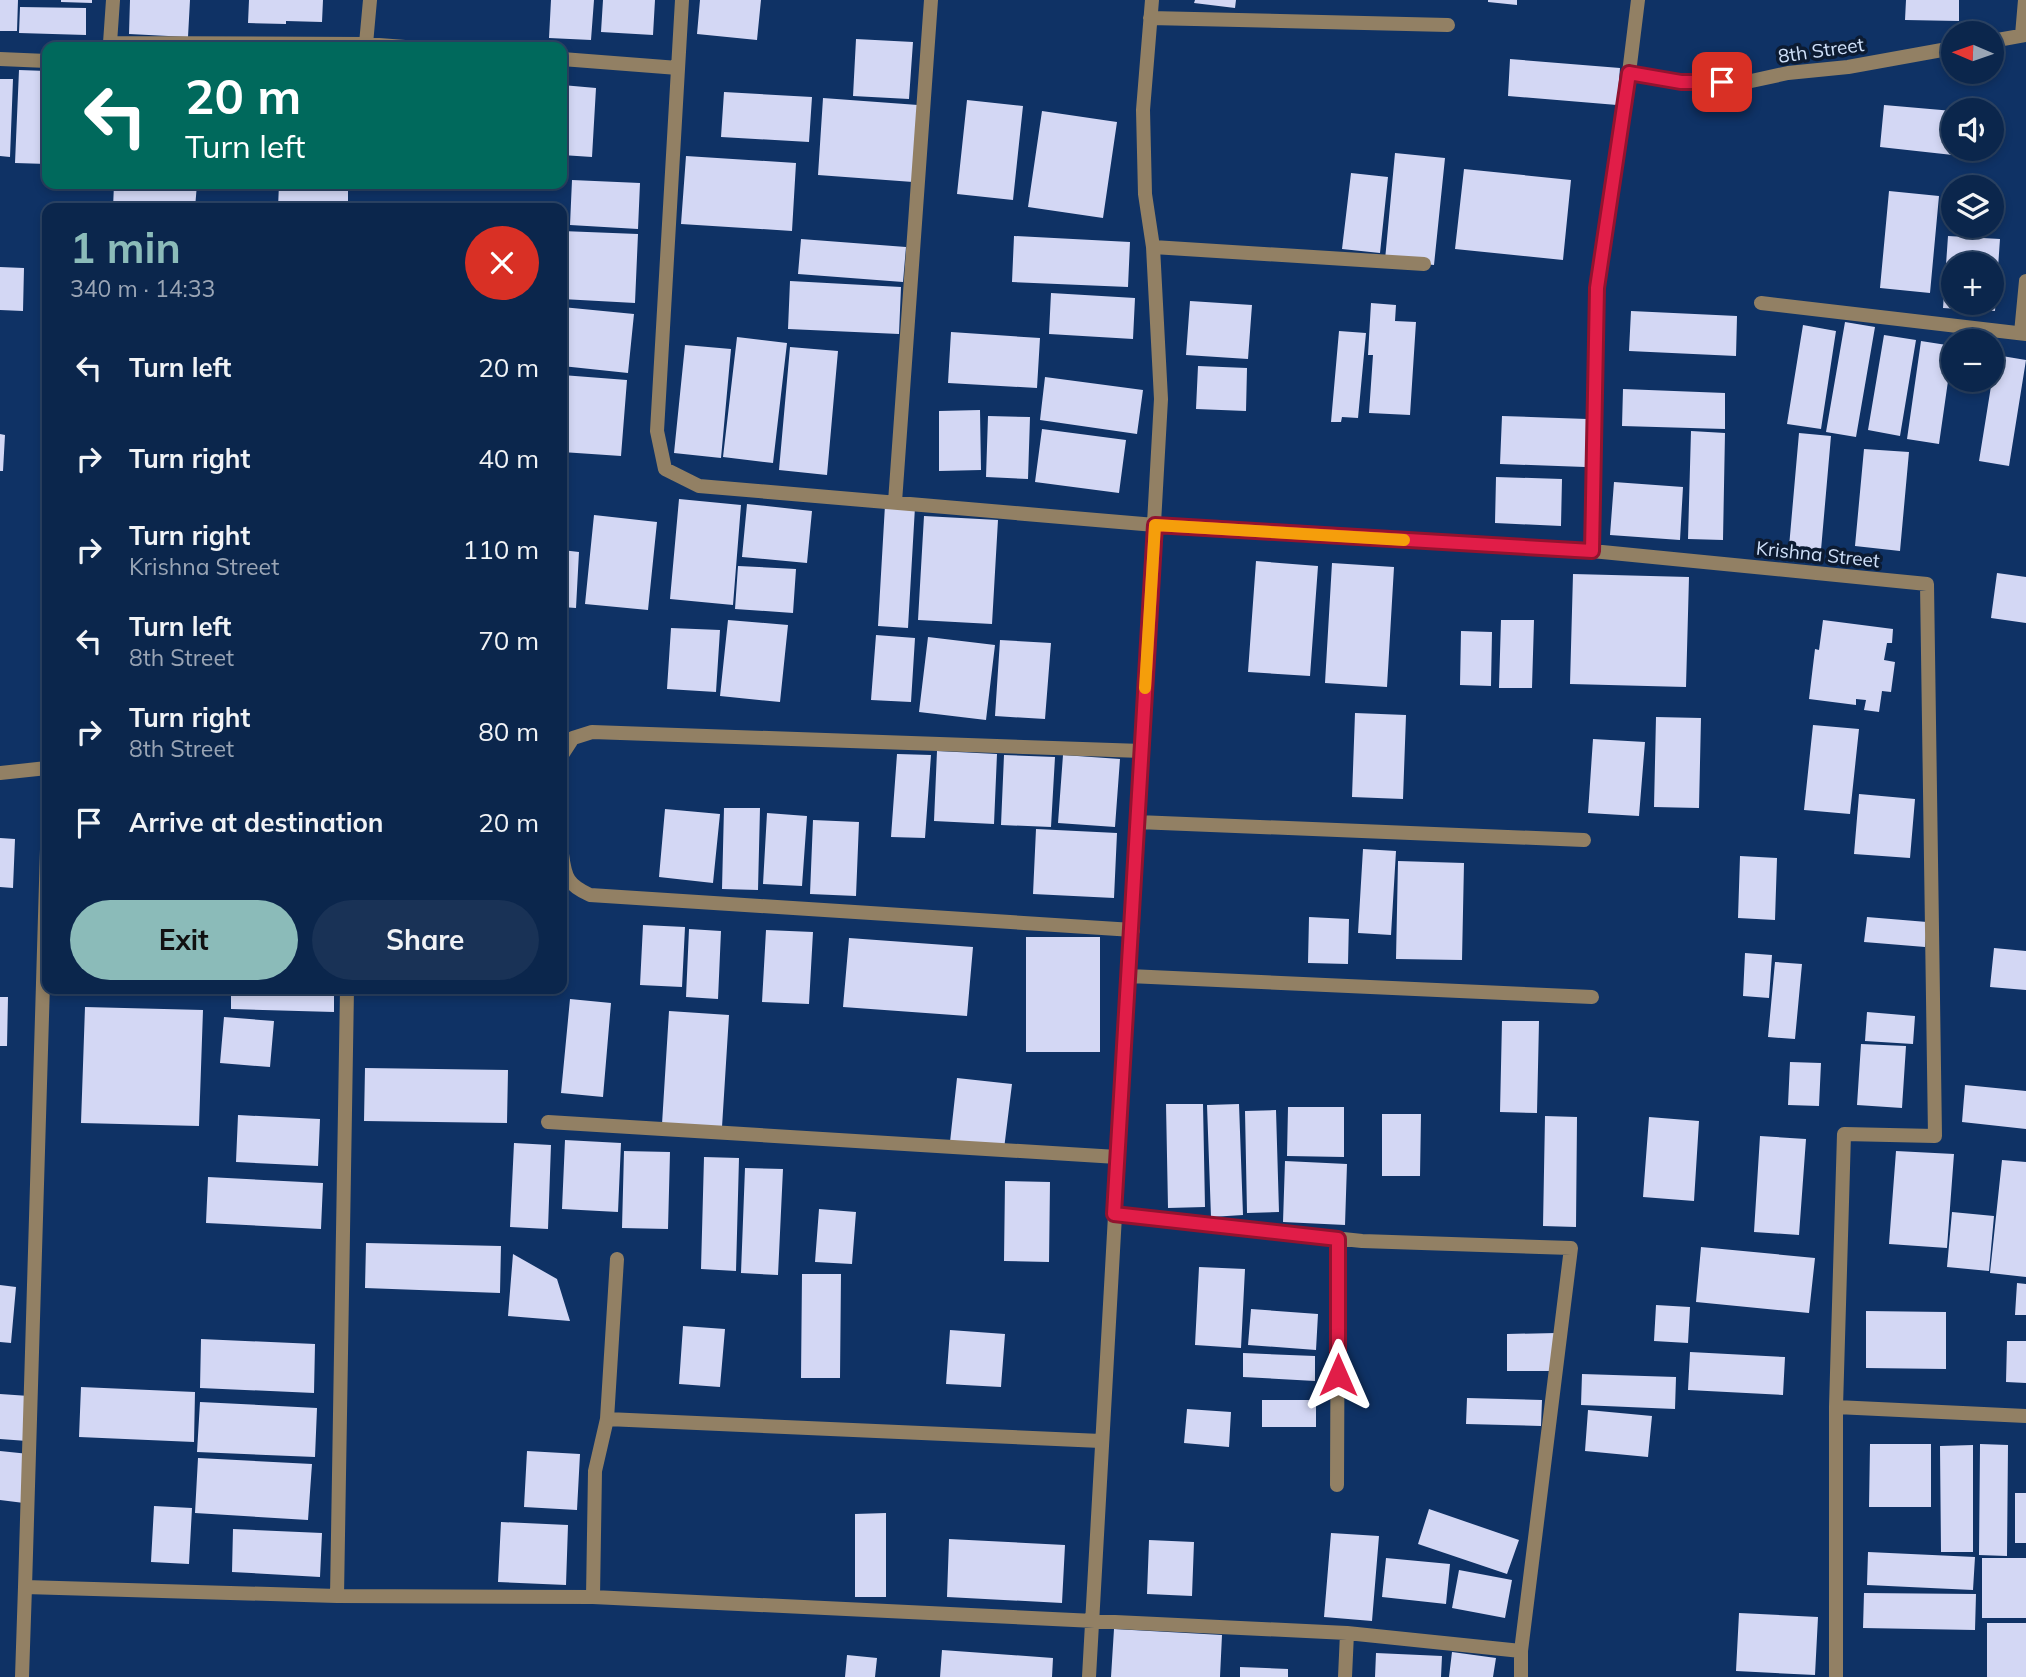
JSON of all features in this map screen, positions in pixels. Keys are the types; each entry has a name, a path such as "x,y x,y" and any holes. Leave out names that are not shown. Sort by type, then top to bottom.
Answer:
{"street":[{"path":"106,42 113,0"},
{"path":"366,42 370,0"},
{"path":"567,59 678,68 682,0"},
{"path":"895,502 930,0"},
{"path":"1088,1677 1117,1157 1133,930 1161,399 1153,247 1145,194 1143,110 1152,0"},
{"path":"1592,551 1597,288 1638,0"},
{"path":"2004,39 2024,35 2025,0"},
{"path":"1150,18 1448,24"},
{"name":"8th Street","path":"1629,73 1681,82 1742,83 1788,73 1848,67 1941,50"},
{"path":"0,59 42,61"},
{"name":"Krishna Street","path":"678,68 657,431 665,469 699,486 1155,525 1592,551 1927,584 1935,1136 1844,1134 1836,1407"},
{"path":"1153,247 1424,264"},
{"path":"1761,303 2023,333 2026,281"},
{"path":"567,747 573,738 592,732 1142,751"},
{"path":"0,773 42,769"},
{"path":"1137,822 1584,840"},
{"path":"567,878 573,888 590,895 1133,930"},
{"path":"1129,976 1592,997"},
{"path":"22,1677 43,994"},
{"path":"337,1596 347,994"},
{"path":"548,1122 1117,1157"},
{"path":"1114,1214 1338,1239 1572,1248 1521,1651 1521,1677"},
{"path":"1337,1485 1338,1239"},
{"path":"593,1597 595,1471 607,1419 617,1259"},
{"path":"1836,1677 1836,1407 2026,1416"},
{"path":"607,1419 1101,1441"},
{"path":"25,1587 337,1596 593,1597 1347,1633 1521,1651"},
{"path":"1345,1677 1347,1633"}],"building":[{"path":"0,0 18,0 17,31 0,31"},
{"path":"92,0 92,3 61,2"},
{"path":"130,0 190,0 188,37 129,34"},
{"path":"249,0 323,0 322,22 248,23"},
{"path":"551,0 594,0 591,40 549,38"},
{"path":"603,0 655,0 653,35 601,32"},
{"path":"700,0 761,0 757,40 697,34"},
{"path":"1195,0 1236,0 1235,8 1194,3"},
{"path":"1517,0 1517,5 1488,2"},
{"path":"1906,0 1959,0 1959,21 1905,20"},
{"path":"20,7 86,8 86,35 19,33"},
{"path":"856,39 913,42 909,99 853,96"},
{"path":"1510,59 1620,68 1617,105 1508,96"},
{"path":"19,70 42,71 42,164 15,163"},
{"path":"0,79 13,79 10,157 0,156"},
{"path":"567,85 596,88 592,157 567,155"},
{"path":"724,92 812,97 809,142 721,137"},
{"path":"823,98 918,105 913,182 818,175"},
{"path":"967,100 1023,106 1013,200 957,194"},
{"path":"1884,105 1941,110 1941,154 1880,147"},
{"path":"1042,111 1117,122 1103,218 1028,207"},
{"path":"1395,153 1445,158 1434,265 1385,260"},
{"path":"686,156 796,163 792,231 681,224"},
{"path":"1464,169 1571,180 1563,260 1455,249"},
{"path":"1351,173 1388,177 1380,253 1342,249"},
{"path":"572,180 640,183 638,229 570,225"},
{"path":"114,189 197,189 195,203 113,203"},
{"path":"279,189 348,189 348,203 278,203"},
{"path":"1889,191 1939,196 1930,293 1880,288"},
{"path":"567,231 638,234 635,303 567,299"},
{"path":"1014,236 1130,242 1128,287 1012,282"},
{"path":"1948,238 2000,239 1999,252 1947,252"},
{"path":"801,239 906,247 903,282 798,274"},
{"path":"0,267 24,268 23,311 0,310"},
{"path":"790,281 901,287 899,334 788,329"},
{"path":"1051,293 1135,298 1133,339 1049,334"},
{"path":"1190,301 1252,305 1248,359 1186,355"},
{"path":"1371,303 1396,305 1395,321 1416,322 1410,415 1369,413 1373,355 1368,355"},
{"path":"567,307 634,314 628,373 567,367"},
{"path":"1631,311 1737,316 1736,356 1629,351"},
{"path":"1845,322 1875,327 1856,437 1826,432"},
{"path":"1803,325 1836,331 1821,429 1787,424"},
{"path":"1339,331 1366,333 1358,418 1342,417 1341,422 1331,422"},
{"path":"951,332 1040,338 1037,388 948,383"},
{"path":"1884,335 1916,340 1900,436 1868,430"},
{"path":"737,337 787,343 773,463 723,457"},
{"path":"1921,341 1941,344 1941,392 1946,392 1939,444 1907,439"},
{"path":"685,345 731,349 721,458 674,453"},
{"path":"790,347 838,351 827,475 779,470"},
{"path":"2004,356 2026,360 2009,466 1979,461 1990,392 2004,392"},
{"path":"1198,366 1247,368 1246,411 1196,409"},
{"path":"567,375 627,380 621,456 567,452"},
{"path":"1045,377 1143,390 1137,434 1040,420"},
{"path":"1623,389 1725,393 1725,429 1622,426"},
{"path":"980,410 981,470 939,471 939,411"},
{"path":"988,416 1030,417 1028,479 986,477"},
{"path":"1502,416 1587,419 1585,467 1500,464"},
{"path":"1042,429 1126,440 1119,493 1035,482"},
{"path":"1691,431 1725,433 1723,540 1688,539"},
{"path":"1799,433 1831,436 1821,550 1789,547"},
{"path":"0,434 5,435 3,471 0,471"},
{"path":"1864,449 1909,452 1900,551 1855,546"},
{"path":"1496,477 1562,479 1561,526 1495,523"},
{"path":"1614,482 1683,487 1680,540 1610,535"},
{"path":"679,499 741,505 733,605 670,599"},
{"path":"747,504 812,511 807,563 742,557"},
{"path":"885,505 915,507 908,628 878,626"},
{"path":"594,515 657,522 648,610 585,604"},
{"path":"924,516 998,520 992,624 918,620"},
{"path":"567,551 579,552 576,608 567,607"},
{"path":"1256,561 1318,566 1310,676 1248,672"},
{"path":"1332,563 1394,567 1387,687 1325,683"},
{"path":"738,566 796,569 793,613 735,609"},
{"path":"1997,573 2026,577 2026,623 1991,618"},
{"path":"1573,574 1689,577 1686,687 1570,684"},
{"path":"728,620 788,625 780,702 720,696"},
{"path":"1501,620 1534,620 1532,688 1499,688"},
{"path":"1823,620 1893,629 1892,643 1887,643 1884,660 1895,662 1891,692 1882,691 1879,712 1864,710 1866,700 1856,699 1856,705 1809,699 1815,649 1819,650"},
{"path":"671,628 720,630 716,692 667,689"},
{"path":"1461,631 1492,632 1491,686 1460,685"},
{"path":"876,635 915,638 911,702 871,700"},
{"path":"928,637 995,645 986,720 919,712"},
{"path":"1000,640 1051,643 1045,719 995,716"},
{"path":"1355,713 1406,715 1403,799 1352,797"},
{"path":"1656,717 1701,718 1699,808 1654,807"},
{"path":"1813,725 1859,729 1850,814 1804,810"},
{"path":"1593,739 1645,742 1639,816 1588,813"},
{"path":"937,751 997,754 994,824 934,821"},
{"path":"897,754 931,755 925,838 891,837"},
{"path":"1004,755 1055,757 1051,827 1001,825"},
{"path":"1063,755 1120,759 1115,827 1058,823"},
{"path":"1859,794 1915,799 1910,858 1854,854"},
{"path":"724,808 760,808 758,890 722,889"},
{"path":"665,809 720,814 713,883 659,877"},
{"path":"767,813 807,816 802,886 763,884"},
{"path":"813,820 859,822 856,896 810,894"},
{"path":"1036,829 1117,833 1114,898 1033,894"},
{"path":"0,838 15,839 13,888 0,887"},
{"path":"1363,849 1396,851 1391,935 1358,933"},
{"path":"1740,856 1777,858 1775,920 1738,918"},
{"path":"1398,861 1464,863 1462,960 1396,959"},
{"path":"1309,917 1349,919 1348,964 1308,963"},
{"path":"1867,917 1927,922 1925,947 1864,942"},
{"path":"643,925 685,927 682,987 640,985"},
{"path":"689,929 721,931 718,999 686,997"},
{"path":"766,930 813,932 809,1004 762,1002"},
{"path":"1026,937 1100,937 1100,1052 1026,1052"},
{"path":"849,938 973,947 967,1016 843,1007"},
{"path":"1994,948 2026,951 2026,990 1990,987"},
{"path":"1745,953 1772,955 1769,998 1743,996"},
{"path":"1775,962 1802,964 1795,1039 1768,1037"},
{"path":"231,994 334,994 334,1012 231,1009"},
{"path":"0,997 8,997 7,1046 0,1046"},
{"path":"570,999 611,1003 603,1097 561,1093"},
{"path":"85,1007 203,1010 199,1126 81,1123"},
{"path":"669,1011 729,1015 722,1127 662,1124"},
{"path":"1867,1012 1915,1016 1913,1044 1865,1041"},
{"path":"224,1017 274,1021 270,1067 220,1063"},
{"path":"1502,1021 1539,1021 1537,1113 1500,1112"},
{"path":"1861,1044 1906,1046 1902,1108 1857,1105"},
{"path":"1790,1062 1821,1063 1819,1106 1788,1105"},
{"path":"365,1068 508,1070 507,1123 364,1121"},
{"path":"957,1078 1012,1084 1004,1149 950,1142"},
{"path":"1965,1085 2026,1091 2026,1129 1962,1122"},
{"path":"1166,1104 1203,1104 1205,1207 1168,1208"},
{"path":"1239,1104 1243,1215 1211,1217 1207,1105"},
{"path":"1288,1107 1344,1107 1344,1157 1287,1156"},
{"path":"1276,1110 1279,1212 1247,1213 1245,1111"},
{"path":"1382,1114 1421,1114 1420,1176 1382,1176"},
{"path":"238,1115 320,1119 318,1166 236,1162"},
{"path":"1545,1116 1577,1117 1576,1227 1543,1226"},
{"path":"1649,1117 1699,1121 1694,1201 1643,1197"},
{"path":"1760,1136 1806,1139 1799,1235 1754,1232"},
{"path":"565,1140 621,1143 618,1212 562,1209"},
{"path":"514,1143 551,1145 548,1229 510,1227"},
{"path":"624,1151 670,1152 668,1229 622,1228"},
{"path":"1896,1151 1954,1154 1947,1248 1889,1244"},
{"path":"704,1157 739,1158 736,1271 701,1269"},
{"path":"2002,1160 2026,1162 2026,1277 1990,1273"},
{"path":"1285,1161 1347,1164 1345,1225 1283,1222"},
{"path":"745,1168 783,1169 778,1275 741,1273"},
{"path":"208,1177 323,1183 321,1229 206,1223"},
{"path":"1005,1181 1050,1182 1049,1262 1004,1261"},
{"path":"819,1209 856,1212 852,1264 815,1262"},
{"path":"1952,1212 1994,1216 1989,1271 1947,1267"},
{"path":"366,1243 501,1246 500,1293 365,1288"},
{"path":"1701,1247 1815,1258 1809,1313 1696,1302"},
{"path":"513,1254 557,1279 570,1321 508,1316"},
{"path":"1199,1267 1245,1269 1241,1348 1195,1345"},
{"path":"802,1274 841,1274 840,1378 801,1378"},
{"path":"2017,1283 2026,1284 2026,1315 2015,1315"},
{"path":"0,1285 16,1287 11,1343 0,1342"},
{"path":"1656,1305 1690,1307 1688,1343 1654,1341"},
{"path":"1251,1309 1318,1314 1316,1350 1248,1345"},
{"path":"1866,1311 1946,1312 1946,1369 1866,1368"},
{"path":"683,1326 725,1329 720,1387 679,1384"},
{"path":"950,1330 1005,1334 1001,1387 946,1384"},
{"path":"1556,1333 1556,1371 1507,1371 1507,1334"},
{"path":"201,1339 315,1344 314,1393 200,1388"},
{"path":"2007,1341 2026,1341 2026,1383 2006,1382"},
{"path":"1690,1352 1785,1357 1783,1395 1688,1390"},
{"path":"1243,1353 1315,1356 1315,1381 1243,1377"},
{"path":"1582,1374 1676,1377 1675,1409 1581,1405"},
{"path":"81,1387 195,1392 194,1442 79,1437"},
{"path":"0,1394 29,1396 27,1441 0,1439"},
{"path":"1467,1398 1542,1400 1541,1426 1466,1424"},
{"path":"1262,1400 1316,1400 1316,1427 1262,1427"},
{"path":"200,1402 317,1408 315,1457 197,1452"},
{"path":"1187,1409 1231,1412 1229,1447 1184,1443"},
{"path":"1588,1410 1652,1416 1648,1457 1585,1451"},
{"path":"1870,1444 1931,1444 1931,1507 1869,1507"},
{"path":"1980,1444 2008,1445 2007,1556 1979,1555"},
{"path":"1973,1445 1973,1552 1941,1552 1940,1446"},
{"path":"0,1451 29,1454 24,1503 0,1500"},
{"path":"527,1451 580,1454 577,1510 524,1507"},
{"path":"198,1458 312,1464 308,1520 195,1513"},
{"path":"2015,1493 2026,1493 2026,1543 2015,1543"},
{"path":"154,1506 192,1508 189,1564 151,1562"},
{"path":"1429,1509 1519,1540 1507,1574 1418,1544"},
{"path":"886,1513 886,1597 855,1597 855,1514"},
{"path":"501,1522 568,1525 566,1585 498,1582"},
{"path":"233,1529 322,1533 320,1577 232,1572"},
{"path":"1331,1533 1379,1536 1372,1621 1324,1617"},
{"path":"949,1539 1065,1545 1062,1603 947,1597"},
{"path":"1149,1540 1194,1542 1192,1596 1147,1594"},
{"path":"1868,1552 1975,1557 1973,1590 1867,1585"},
{"path":"1386,1558 1450,1564 1446,1604 1382,1597"},
{"path":"1982,1558 2026,1558 2026,1618 1982,1618"},
{"path":"1459,1570 1512,1580 1505,1618 1452,1608"},
{"path":"1864,1593 1976,1594 1975,1630 1863,1628"},
{"path":"1739,1613 1818,1617 1815,1675 1736,1671"},
{"path":"1987,1623 2026,1623 2026,1677 1987,1677"},
{"path":"1114,1629 1222,1635 1220,1677 1111,1677"},
{"path":"942,1650 1053,1658 1052,1677 940,1677"},
{"path":"1452,1652 1496,1658 1493,1677 1449,1677"},
{"path":"1376,1653 1442,1656 1441,1677 1375,1677"},
{"path":"847,1655 877,1658 875,1677 845,1677"},
{"path":"1240,1667 1288,1669 1288,1677 1240,1677"}],"slow traffic":[{"path":"1145,688 1155,525 1404,540"}],"route":[{"path":"1338,1375 1338,1239 1114,1214 1155,525 1592,551 1597,288 1629,73 1681,82 1722,82"}]}
